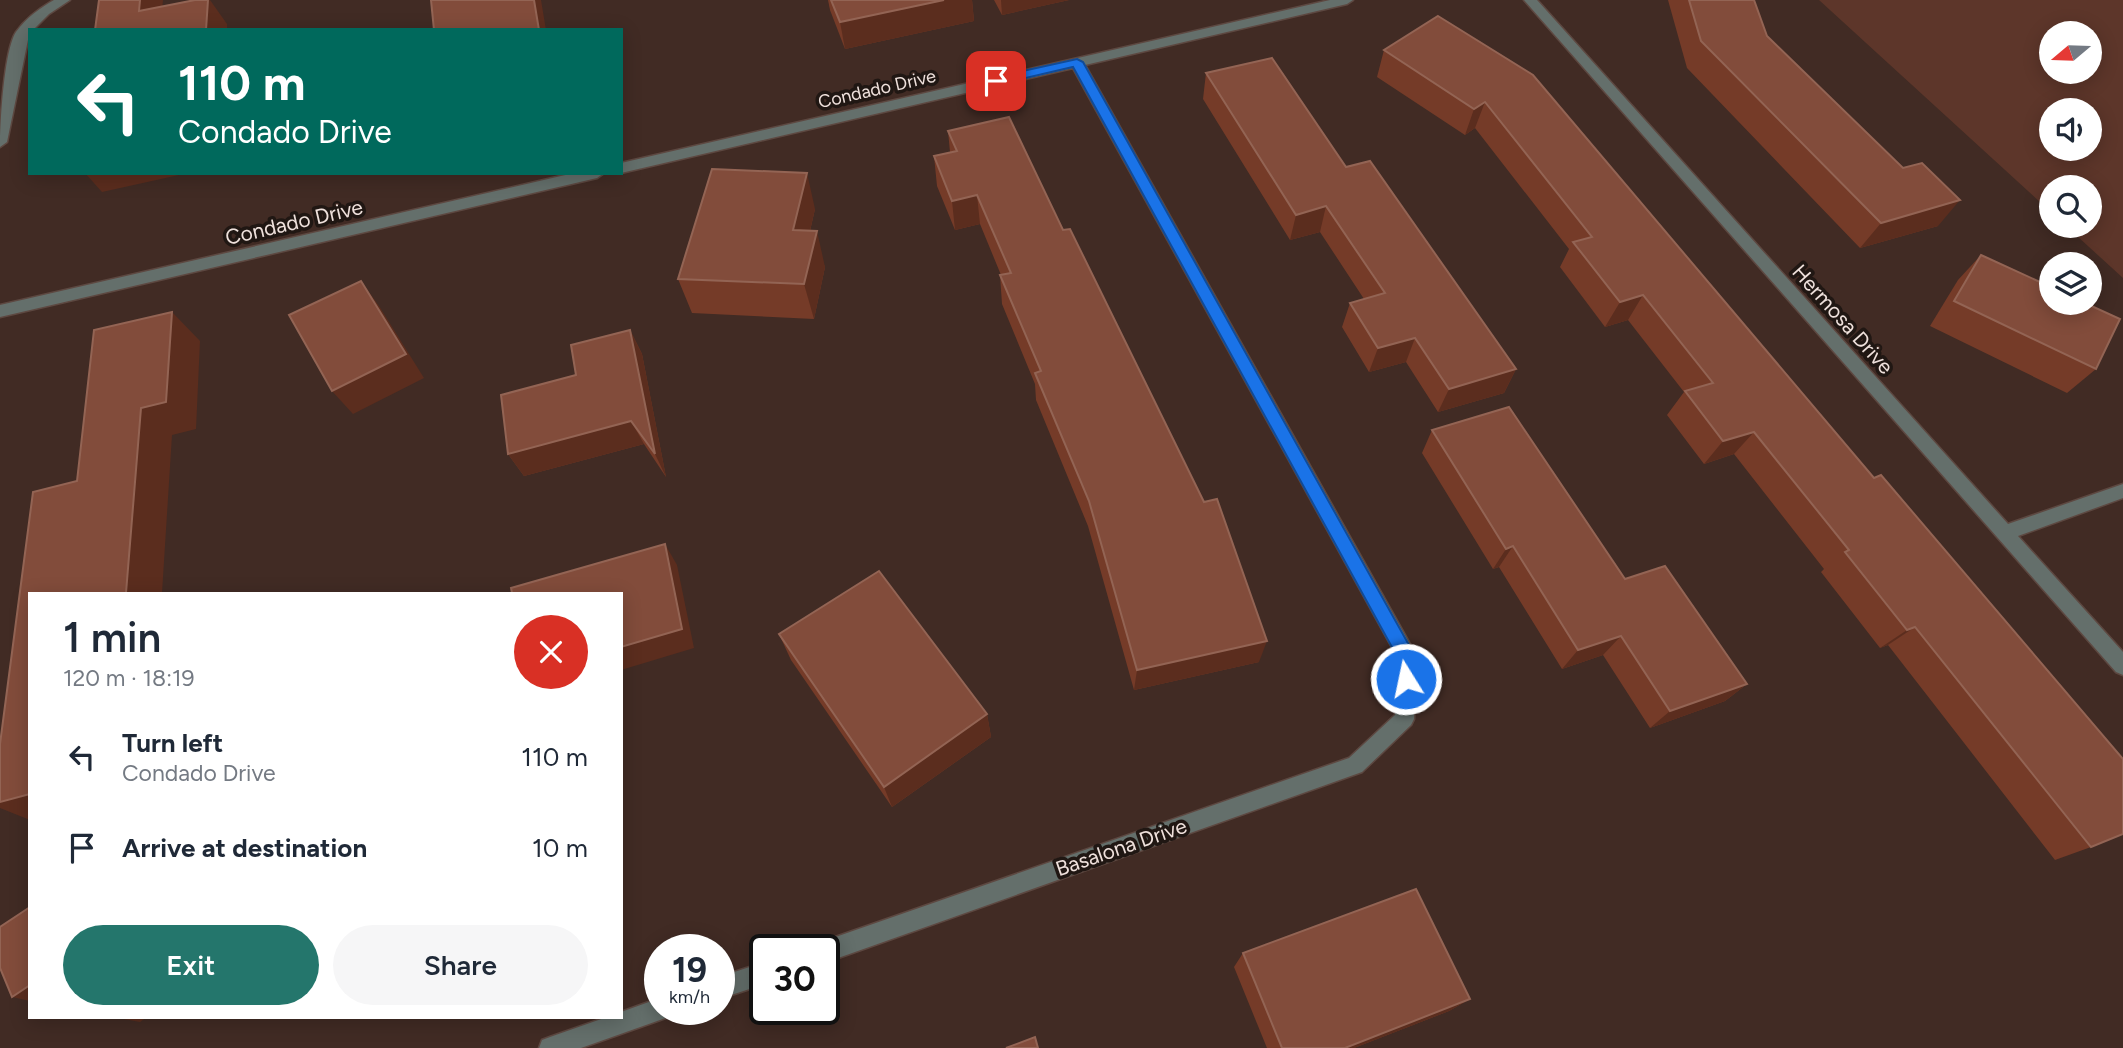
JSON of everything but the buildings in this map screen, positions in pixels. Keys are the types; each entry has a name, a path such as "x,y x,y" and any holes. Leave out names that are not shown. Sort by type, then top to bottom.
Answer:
{"street":[{"path":"0,142 21,35 44,10 64,0"},
{"name":"Condado Drive","path":"623,167 1347,0"},
{"name":"Hermosa Drive","path":"1530,0 2123,666"},
{"name":"Basalona Drive","path":"840,946 1355,765 1404,719 1408,659 1077,62"},
{"name":"Condado Drive","path":"0,311 588,175"},
{"path":"2005,533 2123,491"},
{"path":"550,1048 644,1015"}],"shaded area":[{"path":"1819,0 2123,0 2123,278 2102,259 2102,252 2094,252 2079,238 2102,238 2102,175 2039,175 2039,201"}],"route":[{"path":"996,81 1077,62 1408,659 1406,679"}]}
